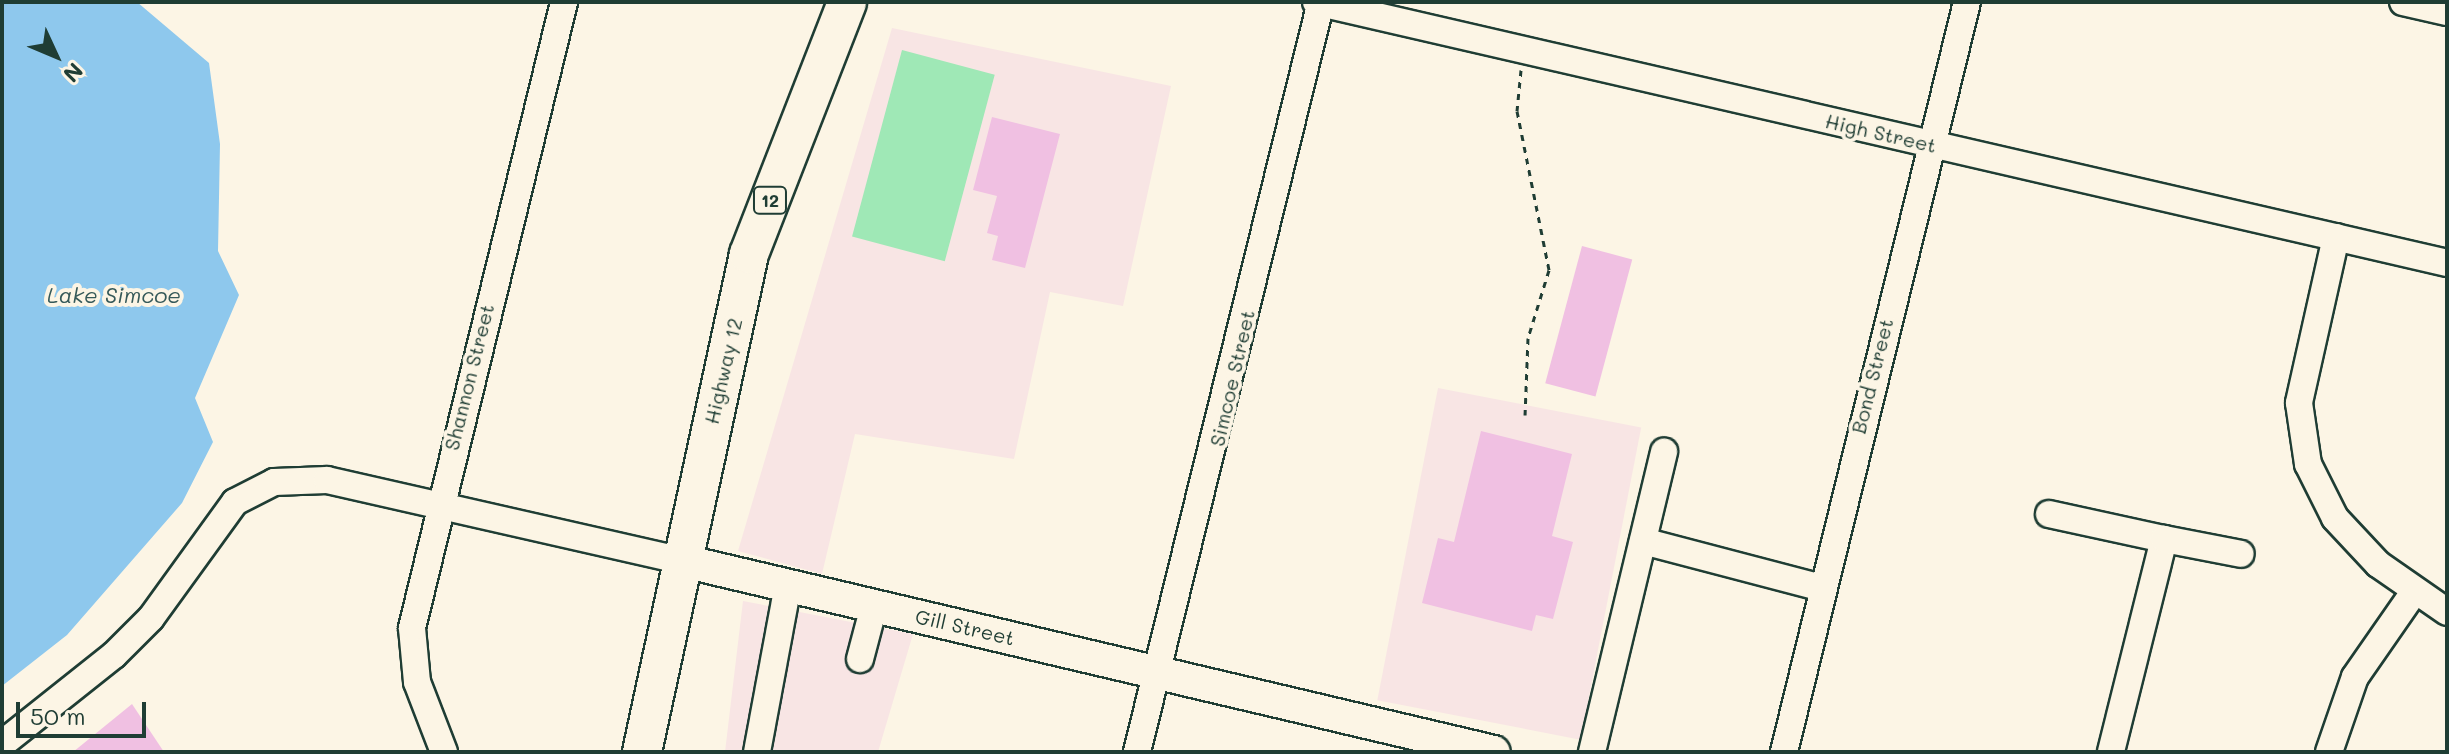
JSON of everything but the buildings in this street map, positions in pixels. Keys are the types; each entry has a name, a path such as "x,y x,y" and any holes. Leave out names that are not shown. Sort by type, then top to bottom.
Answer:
{"highway":[{"name":"Highway 12","path":"642,752 679,560 749,254 847,2"}],"main road":[{"name":"Gill Street","path":"679,560 1494,752"}],"street":[{"name":"Shannon Street","path":"444,752 417,682 412,628 436,504 564,2"},
{"name":"High Street","path":"1319,2 2447,263"},
{"name":"Simcoe Street","path":"1137,752 1319,2"},
{"name":"Bond Street","path":"1784,752 1967,2"},
{"path":"2403,2 2447,12"},
{"path":"2336,237 2299,403 2308,464 2335,518 2414,592 2447,612"},
{"path":"1592,752 1664,452"},
{"name":"Gill Street","path":"2,744 151,618 207,534 256,489 303,476 679,560"},
{"path":"2049,514 2241,554"},
{"path":"2111,752 2164,539"},
{"path":"1643,541 1822,588"},
{"path":"757,752 788,585"},
{"path":"2329,752 2355,677 2414,592"},
{"path":"860,659 874,606"}],"path":[{"path":"1523,50 1517,111 1549,270 1528,338 1525,415"}],"shaded area":[{"path":"892,28 1171,86 1123,306 1050,292 1014,459 855,434 822,574 738,551"},
{"path":"1438,388 1641,427 1581,740 1377,700"},
{"path":"743,601 913,634 878,752 725,752"}],"green space":[{"path":"902,50 995,75 945,261 852,236"}],"water":[{"name":"Lake Simcoe","path":"2,2 137,2 209,63 220,144 218,251 239,295 195,398 213,442 182,503 67,635 2,686"}]}
